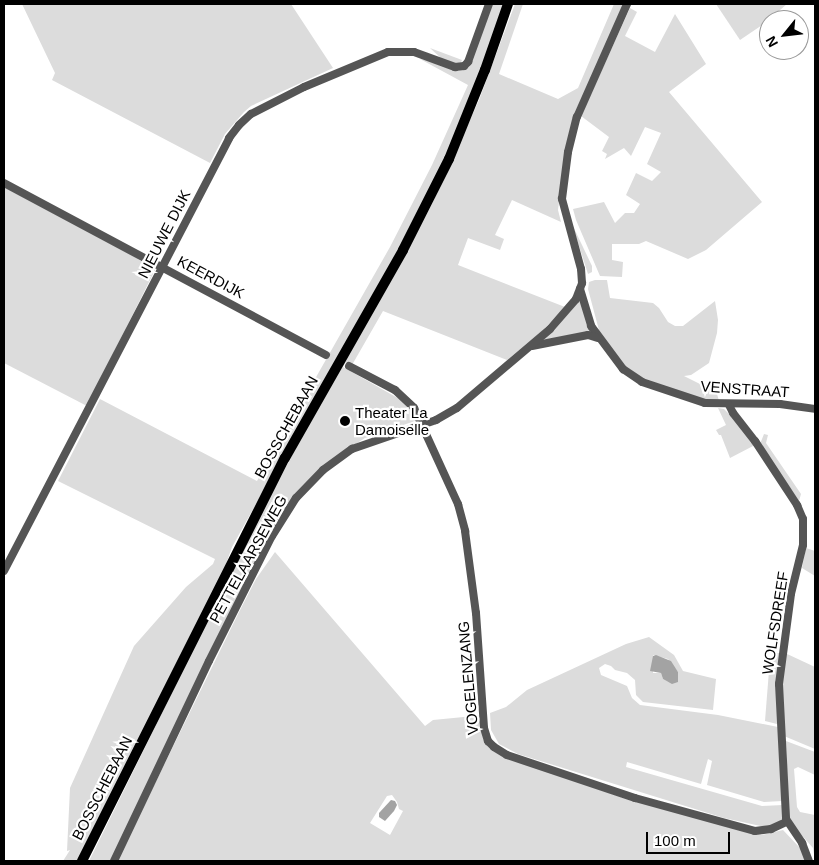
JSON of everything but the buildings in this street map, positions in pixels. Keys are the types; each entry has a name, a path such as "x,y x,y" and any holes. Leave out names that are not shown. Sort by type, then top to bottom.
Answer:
{"main road":[{"name":"BOSSCHEBAAN","path":"82,861 285,458 403,250 448,160 508,4"}],"street":[{"name":"NIEUWE DIJK","path":"4,571 229,138 252,114 304,87 388,52 414,52 460,67 468,62 489,4"},
{"name":"VENSTRAAT","path":"627,4 577,117 568,152 562,199 581,269 580,289 591,326 598,338 623,369 642,382 705,404 780,404 815,409"},
{"name":"KEERDIJK","path":"4,183 326,355"},
{"name":"PETTELAARSEWEG","path":"114,861 209,661 272,536 296,498 323,470 352,449 423,424 457,408 530,346 567,311 576,299 580,289"},
{"name":"PETTELAARSEWEG","path":"530,346 588,335 598,338"},
{"path":"349,366 405,398 414,408 423,424"},
{"name":"WOLFSDREEF","path":"729,405 734,416 763,453 797,505 803,519 803,546 791,594 779,684 786,822"},
{"name":"VOGELENZANG","path":"423,424 458,504 466,531 476,613 484,728 488,741 494,748 507,755 635,798 755,831 771,829 786,822"},
{"path":"786,822 802,843 809,861"}],"shaded area":[{"path":"22,4 291,4 333,68 251,106 225,134 210,163 52,80 55,73"},
{"path":"493,4 507,4 468,109 425,201 232,547 225,567 81,861 63,861 70,850 67,851 70,788 134,646 186,587 213,564 215,559 58,481 100,399 257,481 390,247 432,165 468,85 420,59 445,64 470,64"},
{"path":"515,4 523,4 499,74 558,99 578,88 614,4 626,4 575,112 558,210 561,222 512,200 495,235 504,239 500,250 468,238 458,265 565,307 543,330 507,360 383,311 352,365 346,362 343,367 403,401 416,416 415,421 365,438 334,458 295,498 111,861 89,861 253,529 334,376 400,264 432,204 479,100"},
{"path":"716,4 787,4 780,10 759,10 759,27 740,40"},
{"path":"630,8 637,12 625,36 655,52 675,14 706,64 669,92 762,202 706,250 688,259 646,241 639,244 612,244 612,260 623,262 622,277 600,276 573,209 604,202 615,223 625,213 634,213 640,204 626,195 636,173 652,181 661,172 647,164 661,133 645,127 631,156 624,148 605,159 607,154 602,151 609,137 581,116"},
{"path":"430,48 462,60 460,65 443,60"},
{"path":"4,187 130,254 155,270 87,406 4,363"},
{"path":"572,224 592,266 592,272 588,274"},
{"path":"607,280 610,298 653,303 659,308 668,322 675,326 683,326 715,301 718,320 717,333 709,363 691,375 684,376 712,390 717,394 720,404 652,384 631,374 600,334 588,289 589,282"},
{"path":"579,298 593,334 540,340 570,312"},
{"path":"718,408 724,409 740,425 755,445 730,458 721,435 716,430 726,425"},
{"path":"764,434 768,435 766,443 801,494 799,501 760,444"},
{"path":"806,548 815,551 815,576 802,568"},
{"path":"275,552 425,726 433,720 484,715 493,748 751,832 762,835 783,830 802,850 805,861 117,861 256,579","holes":["392,795 399,809 403,811 390,835 370,823 387,796"]},
{"path":"649,637 674,655 683,671 716,679 713,710 643,702 636,695 635,680 627,673 615,670 605,664 599,668 601,675 627,686 632,698 640,705 718,715 778,727 782,801 764,802 707,785 712,761 708,759 701,784 627,762 626,767 762,806 783,805 783,815 780,822 765,827 724,818 518,754 499,744 491,730 490,713 506,707 527,690 626,644","holes":["653,655 668,659 678,672 669,682 663,679 661,673 653,673"]},
{"path":"774,653 780,653 777,724 765,721 770,658"},
{"path":"785,653 815,667 815,749 784,736 782,689"},
{"path":"656,655 671,661 678,672 678,682 672,684 663,679 661,673 650,671 653,656"},
{"path":"786,741 815,752 815,775 798,767 794,769 797,807 800,812 815,815 815,861 813,848 791,823 789,818"},
{"path":"391,800 395,801 397,805 385,821 379,817 379,813"}],"tunnel":[{"path":"326,355 344,364"}],"place":[{"name":"Theater La Damoiselle","path":"345,421"}]}
